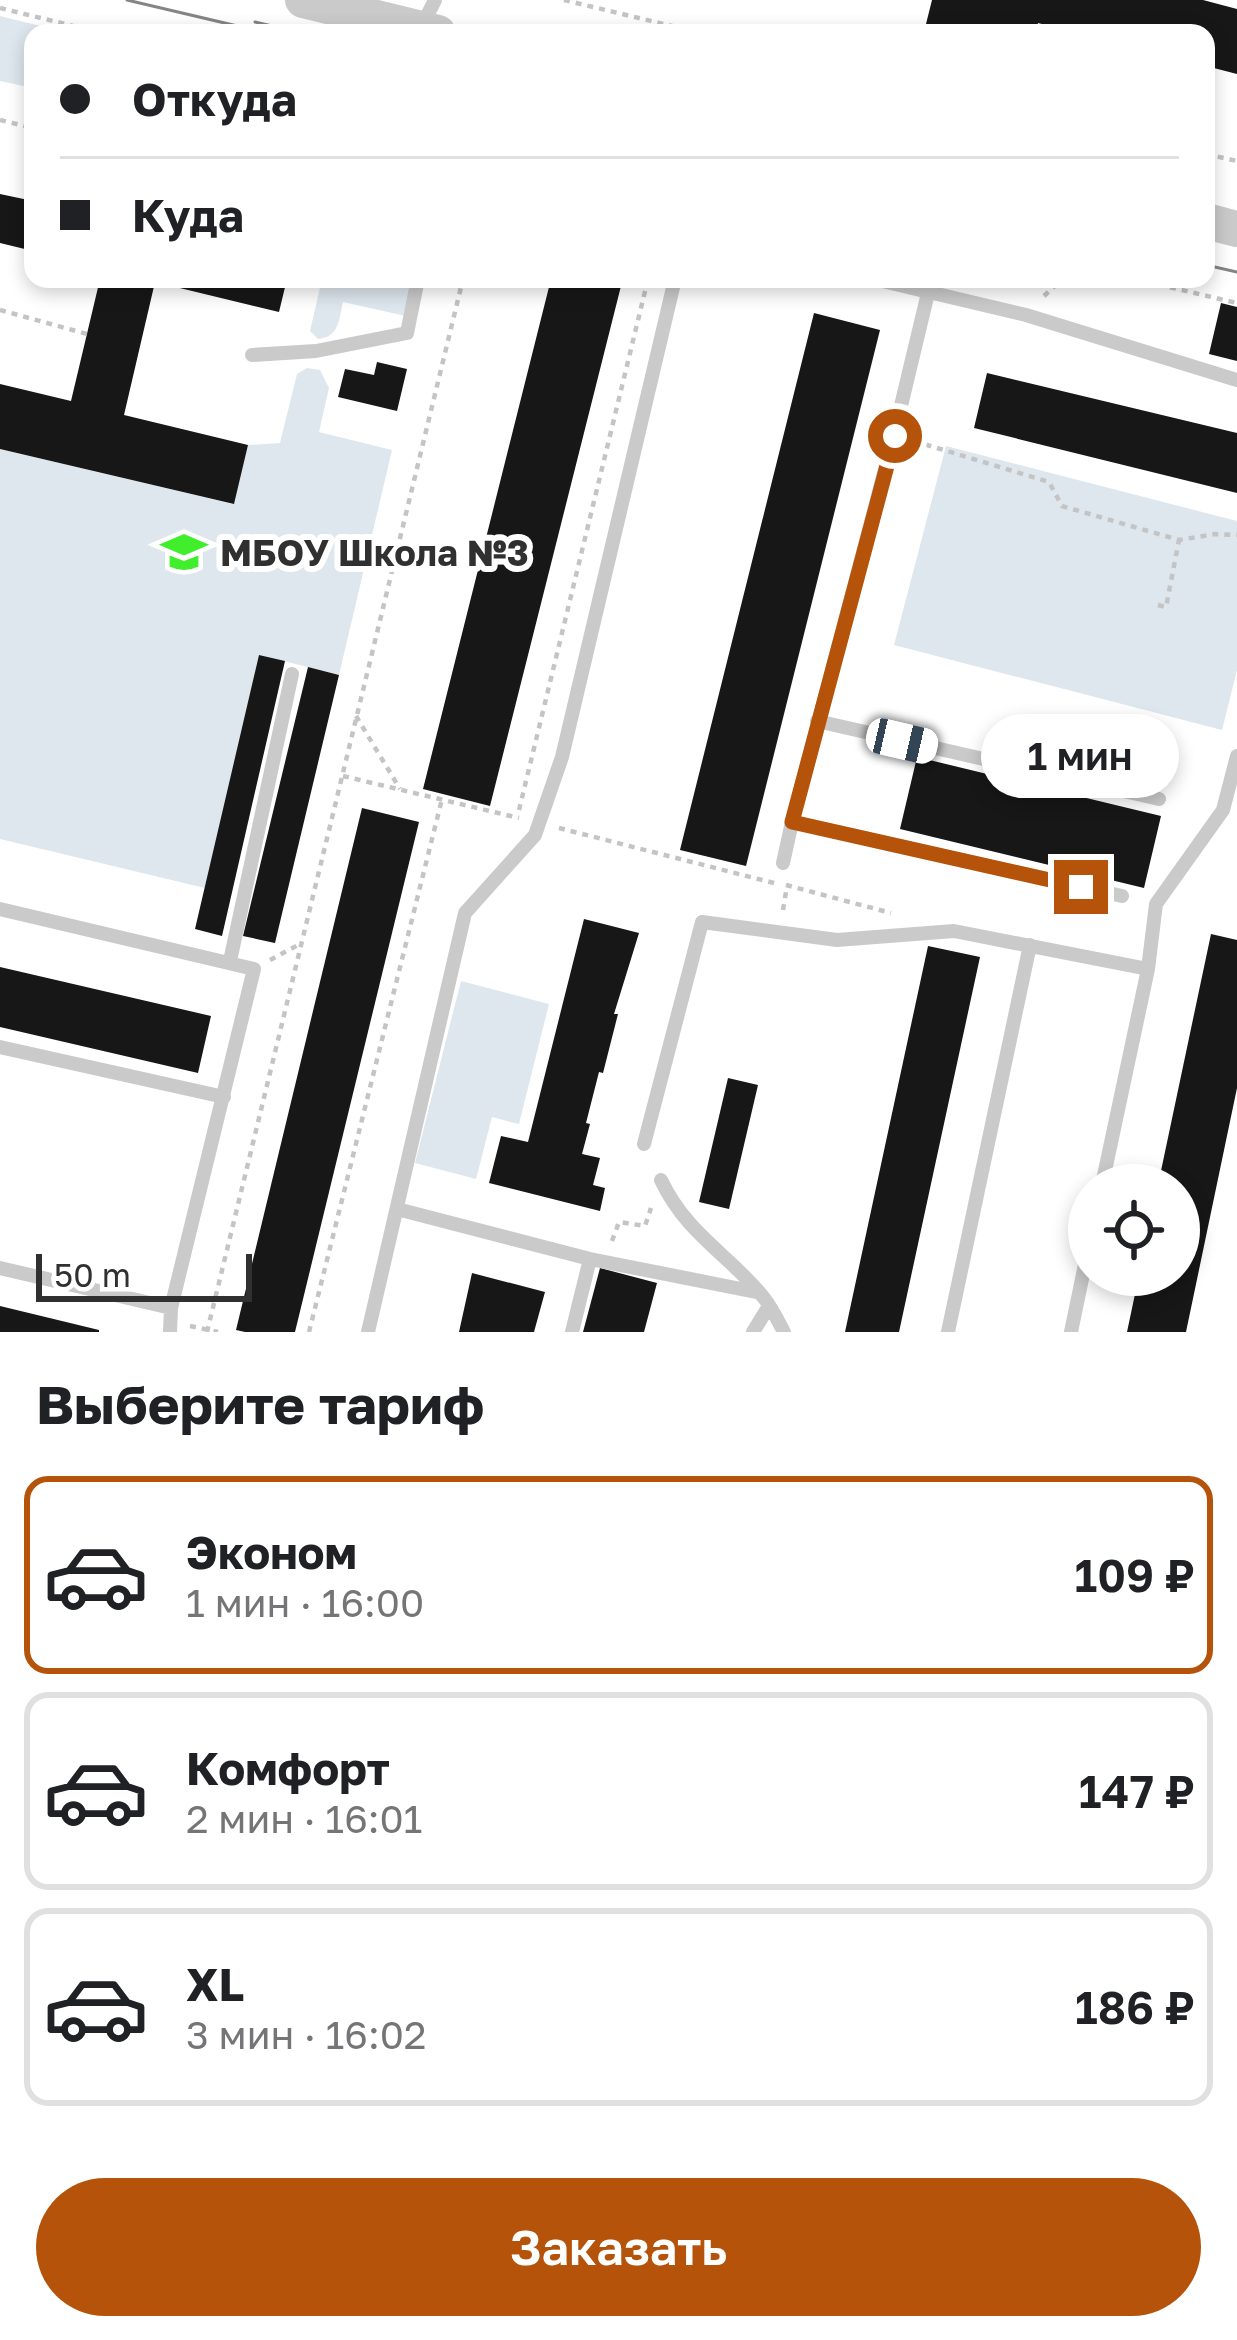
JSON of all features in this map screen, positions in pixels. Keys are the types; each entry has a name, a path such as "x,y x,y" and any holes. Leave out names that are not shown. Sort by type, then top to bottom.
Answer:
{"street":[{"path":"303,0 431,20"}],"lane":[{"path":"252,355 316,351 406,333 416,288"},
{"path":"368,1332 465,914 535,835 562,757 673,288"},
{"path":"911,288 1026,315 1237,380"},
{"path":"783,863 928,292"},
{"path":"230,961 292,674"},
{"path":"817,721 1159,800"},
{"path":"1106,1164 1148,969 1156,904 1223,810 1237,756"},
{"path":"792,822 1122,896"},
{"path":"0,909 254,969 170,1308 170,1332"},
{"path":"644,1144 702,922 837,940 954,931 1148,969"},
{"path":"948,1332 1030,945"},
{"path":"0,1047 224,1097"},
{"path":"661,1180 671,1202 759,1293 784,1332"},
{"path":"397,1208 590,1258 759,1293"},
{"path":"572,1332 590,1258"},
{"path":"0,1268 170,1308"},
{"path":"1071,1332 1078,1296"},
{"path":"753,1332 769,1306"}],"path":[{"path":"564,0 664,24"},
{"path":"0,8 65,24"},
{"path":"218,1332 207,1330 461,288"},
{"path":"517,817 646,288"},
{"path":"1035,306 1052,288"},
{"path":"1173,288 1237,303"},
{"path":"0,310 87,334"},
{"path":"895,436 1048,482 1062,506 1179,540 1215,533 1237,535"},
{"path":"1158,605 1166,607 1179,540"},
{"path":"356,716 400,789"},
{"path":"341,775 954,931"},
{"path":"309,1332 442,799"},
{"path":"254,969 300,944"},
{"path":"590,1258 608,1252 619,1222 645,1226 661,1180"}],"shaded area":[{"path":"0,16 32,24 24,24 24,86 0,81"},
{"path":"320,288 416,288 410,317 343,302 334,331 318,339 310,331"},
{"path":"307,368 320,370 329,388 319,432 392,450 339,675 260,655 205,888 0,839 0,449 233,504 248,445 280,443 297,374"},
{"path":"946,446 1237,521 1237,670 1222,730 894,645"},
{"path":"461,981 549,1004 519,1124 492,1117 476,1179 415,1163"}],"building":[{"path":"932,0 1203,0 1237,9 1237,74 1215,68 1215,24 926,24"},
{"path":"0,194 24,199 24,249 0,243"},
{"path":"98,288 154,288 124,415 248,445 234,504 0,449 0,384 71,401"},
{"path":"180,288 285,288 279,312"},
{"path":"549,288 620,288 490,806 423,789"},
{"path":"1221,303 1237,307 1237,361 1209,354"},
{"path":"814,313 880,330 746,866 680,850"},
{"path":"377,362 407,369 397,411 338,397 345,369 374,375"},
{"path":"987,373 1237,433 1237,493 974,428"},
{"path":"259,655 285,661 222,936 195,929"},
{"path":"308,667 339,675 275,943 243,936"},
{"path":"917,757 1161,816 1144,888 900,829"},
{"path":"362,808 419,822 295,1332 236,1330"},
{"path":"584,919 639,933 586,1123 590,1124 582,1154 600,1158 593,1185 605,1188 600,1211 489,1183 501,1136 528,1142"},
{"path":"1211,934 1237,940 1237,1088 1200,1265 1200,1164 1162,1164"},
{"path":"928,946 980,957 899,1332 845,1332"},
{"path":"0,967 211,1016 198,1073 0,1027"},
{"path":"728,1078 758,1085 729,1209 699,1202"},
{"path":"600,1268 657,1283 644,1332 583,1332"},
{"path":"472,1273 545,1292 534,1332 459,1332"},
{"path":"1135,1296 1194,1296 1186,1332 1127,1332"},
{"path":"0,1306 99,1330 99,1332 0,1332"}],"tram line":[{"path":"127,0 229,24"},
{"path":"255,22 264,24"},
{"path":"1215,267 1237,272"}],"place":[{"name":"МБОУ Школа №3","path":"184,552"}],"route":[{"path":"895,436 792,822 1081,887"}]}
